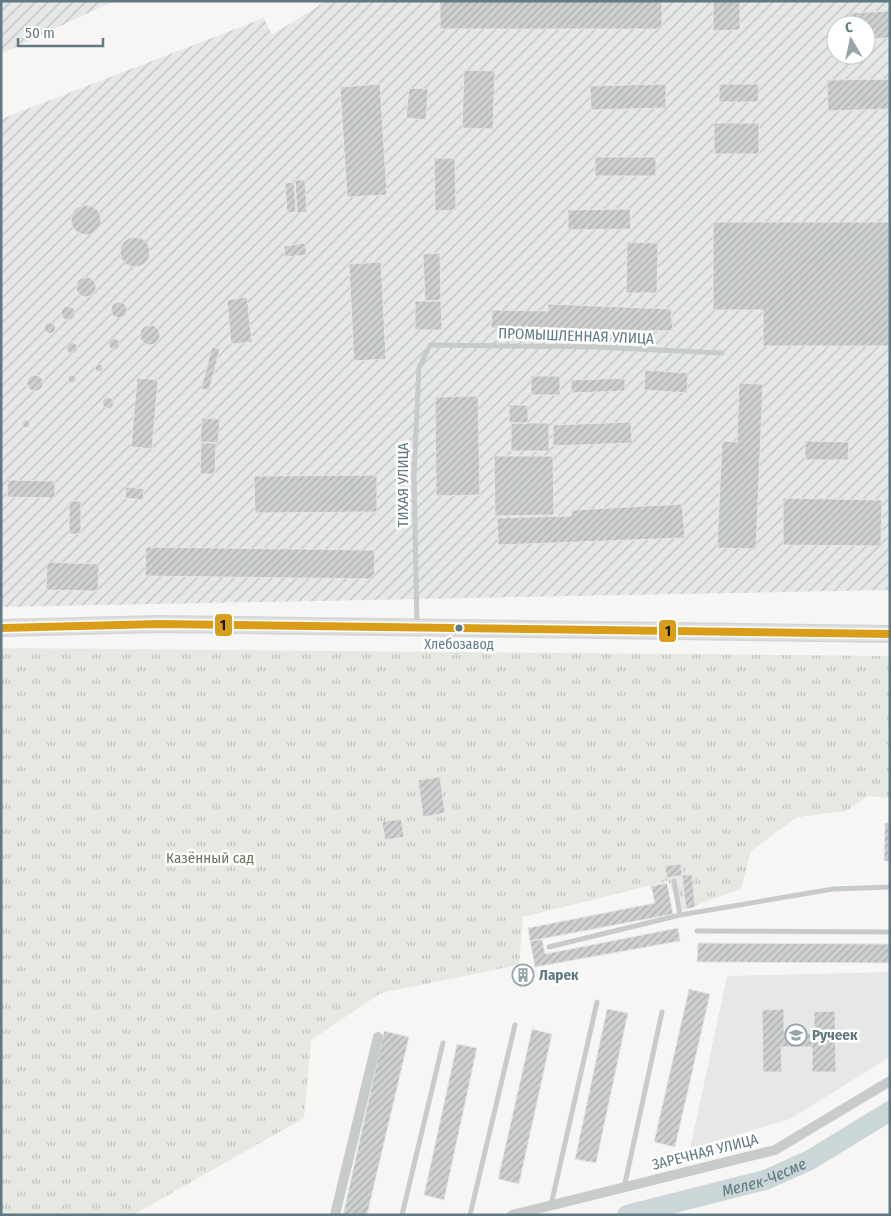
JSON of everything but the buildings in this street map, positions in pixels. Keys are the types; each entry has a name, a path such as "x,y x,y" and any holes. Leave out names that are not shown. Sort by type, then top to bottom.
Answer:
{"main road":[{"path":"1,628 158,624 890,634"}],"street":[{"path":"335,1215 378,1038"},
{"name":"ЗАРЕЧНАЯ УЛИЦА","path":"512,1215 775,1150 890,1081"}],"lane":[{"name":"ПРОМЫШЛЕННАЯ УЛИЦА","path":"430,345 722,353"},
{"name":"ТИХАЯ УЛИЦА","path":"417,628 414,474 419,368 430,345"},
{"path":"674,881 680,915"},
{"path":"549,947 680,915 833,889 890,887"},
{"path":"697,931 890,932"},
{"path":"551,1205 597,1002"},
{"path":"624,1188 662,1012"},
{"path":"470,1215 515,1025"},
{"path":"402,1215 443,1043"}],"shaded area":[{"path":"1,1 114,1 1,54"},
{"path":"326,1 890,1 890,590 1,607 1,119 264,18 272,35"},
{"path":"890,972 890,1057 790,1119 690,1149 727,976"}],"green space":[{"name":"Казённый сад","path":"1,648 890,656 890,798 868,796 846,811 797,817 751,851 741,889 682,910 668,881 523,917 519,965 381,993 311,1040 304,1118 133,1215 1,1215"}],"waterway":[{"name":"Мелек-Чесме","path":"627,1215 765,1180 810,1160 890,1111"}],"transit line":[{"name":"1","path":"1,628 159,624 890,634"}],"place":[{"name":"Хлебозавод","path":"459,628"},
{"name":"Ларек","path":"523,975"},
{"name":"Ручеек","path":"796,1035"}]}
